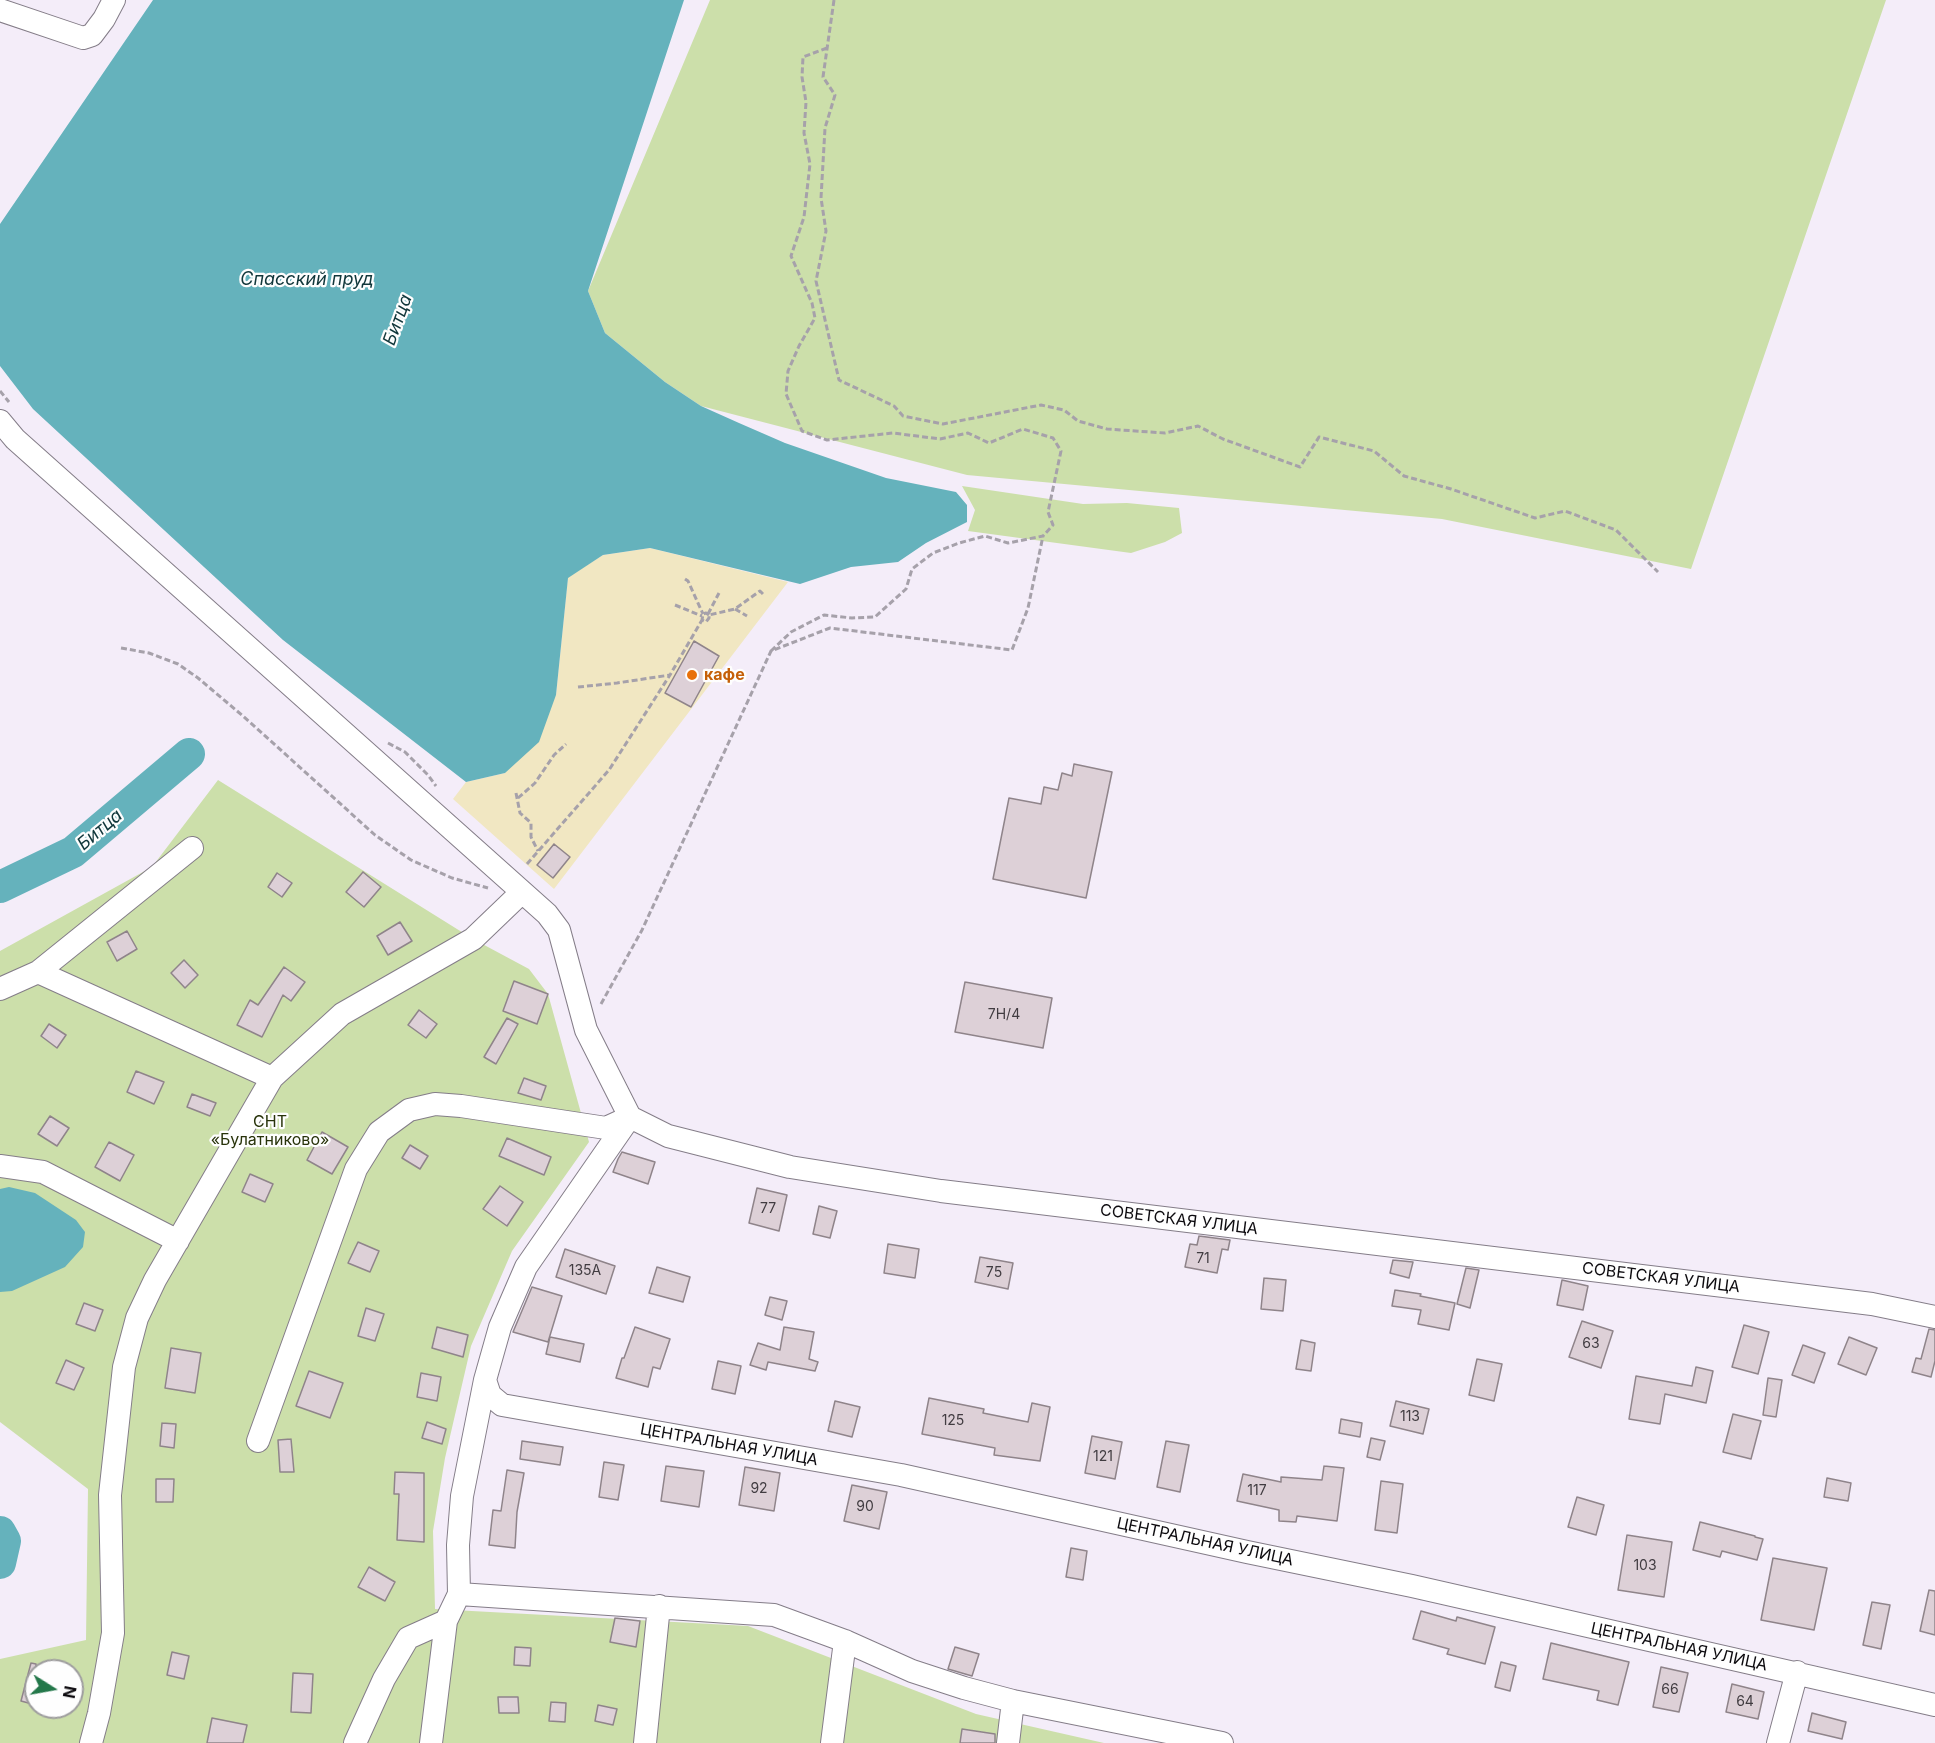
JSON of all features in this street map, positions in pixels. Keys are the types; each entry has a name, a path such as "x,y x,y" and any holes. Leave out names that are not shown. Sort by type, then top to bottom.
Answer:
{"street":[{"path":"0,10 83,38 92,35 114,0"},
{"path":"0,421 15,439 547,914 559,930 586,1030 630,1117"},
{"path":"0,989 38,972 192,848"},
{"path":"91,1743 99,1713 113,1633 110,1495 124,1367 137,1318 155,1280 272,1078 342,1014 473,939 522,892"},
{"path":"38,972 272,1078"},
{"path":"258,1441 356,1169 379,1132 410,1110 435,1104 606,1128 630,1117"},
{"path":"431,1743 446,1621 459,1594 458,1545 462,1496 484,1380 500,1328 526,1267 630,1117"},
{"name":"СОВЕТСКАЯ УЛИЦА","path":"630,1117 668,1136 790,1167 941,1191 1872,1304 1935,1317"},
{"path":"0,1166 43,1172 178,1242"},
{"name":"ЦЕНТРАЛЬНАЯ УЛИЦА","path":"484,1380 490,1395 502,1406 901,1475 1412,1586 1935,1705"},
{"path":"459,1594 774,1615 845,1641 912,1671 1013,1701 1182,1739 1222,1743"},
{"path":"645,1743 659,1606"},
{"path":"355,1743 384,1679 408,1638 446,1621"},
{"path":"832,1743 845,1641"},
{"path":"1778,1743 1797,1672"},
{"path":"1008,1743 1013,1701"}],"path":[{"path":"834,0 823,77 836,96 825,128 821,198 826,231 816,282 838,380 894,406 903,416 943,424 1041,405 1064,410 1078,421 1107,429 1165,433 1198,426 1223,439 1300,467 1319,437 1374,451 1404,476 1451,489 1535,519 1565,511 1616,530 1658,572"},
{"path":"771,651 830,628 1011,650 1028,608 1043,536 1053,525 1048,512 1061,451 1053,438 1023,429 989,443 968,433 940,439 893,433 827,440 802,431 786,394 788,371 815,318 812,303 791,256 804,217 810,164 804,133 807,102 802,77 803,57 826,48"},
{"path":"586,1030 642,930 771,651 791,632 824,615 852,618 875,617 906,589 912,569 933,553 985,536 1008,543 1043,536"},
{"path":"685,579 688,581 706,622 710,618 708,614 719,593"},
{"path":"527,864 609,770 670,675 702,617 735,609 760,591 763,594"},
{"path":"675,605 702,617"},
{"path":"735,609 747,616"},
{"path":"121,648 149,653 178,664 198,678 375,836 411,860 452,878 490,889"},
{"path":"578,687 670,675"},
{"path":"518,798 535,783 554,755 566,744"},
{"path":"516,794 520,813 531,823 531,837 538,850"}],"green space":[{"path":"710,0 1886,0 1691,569 1442,519 967,475 701,406 665,382 605,333 588,291"},
{"path":"962,486 1083,504 1127,503 1179,508 1182,533 1165,542 1131,553 968,531 975,510"},
{"name":"СНТ «Булатниково»","path":"218,780 473,939 529,969 548,994 589,1142 512,1251 471,1346 445,1458 433,1531 435,1609 748,1626 976,1714 1104,1743 0,1743 0,1659 86,1640 88,1489 0,1422 0,951 152,867"}],"sand":[{"path":"650,548 788,582 554,889 453,799 466,782 505,773 556,695 568,577 603,555"}],"water":[{"name":"Спасский пруд","path":"153,0 684,0 588,291 605,333 665,382 701,406 785,443 886,478 956,492 967,505 967,522 926,543 898,562 851,567 800,584 650,548 603,555 568,578 556,695 539,742 505,773 466,782 283,640 33,409 0,366 0,224"},
{"path":"9,1187 35,1193 76,1220 85,1232 83,1247 65,1267 12,1291 0,1292 0,1189"}],"building":[{"name":"кафе","path":"694,641 719,656 691,707 665,693"},
{"path":"1074,764 1112,772 1086,898 993,879 1009,798 1041,804 1044,787 1058,790 1062,773 1072,776"},
{"path":"554,844 570,857 553,878 537,865"},
{"path":"363,872 381,887 364,907 346,892"},
{"path":"277,873 292,883 282,897 268,887"},
{"path":"400,922 412,941 388,955 377,936"},
{"path":"127,931 137,949 117,961 107,942"},
{"path":"184,960 198,975 185,988 171,973"},
{"path":"284,967 305,982 291,1001 283,995 262,1037 237,1025 250,1000 258,1005"},
{"path":"514,981 548,994 537,1024 503,1011"},
{"path":"965,982 1052,998 1043,1048 955,1032"},
{"path":"419,1010 437,1024 426,1038 408,1025"},
{"path":"507,1018 518,1024 496,1064 484,1057"},
{"path":"49,1024 66,1035 57,1048 41,1036"},
{"path":"136,1071 164,1082 154,1104 127,1092"},
{"path":"524,1078 546,1086 541,1100 518,1093"},
{"path":"192,1094 216,1103 210,1116 187,1107"},
{"path":"50,1116 69,1128 57,1146 38,1134"},
{"path":"322,1132 348,1147 332,1174 307,1160"},
{"path":"507,1138 551,1157 544,1175 499,1156"},
{"path":"109,1142 134,1155 120,1181 95,1167"},
{"path":"410,1145 428,1156 420,1169 402,1158"},
{"path":"622,1152 655,1162 648,1184 613,1172"},
{"path":"250,1174 273,1184 265,1202 242,1192"},
{"path":"500,1186 523,1202 507,1226 483,1209"},
{"path":"757,1188 787,1195 779,1231 749,1223"},
{"path":"819,1206 837,1211 830,1238 813,1234"},
{"path":"1199,1236 1230,1240 1228,1250 1222,1249 1217,1273 1185,1267 1190,1244 1197,1245"},
{"path":"358,1242 379,1251 370,1272 348,1263"},
{"path":"888,1244 919,1249 915,1278 884,1273"},
{"path":"565,1249 615,1266 606,1294 556,1277"},
{"path":"980,1257 1013,1263 1008,1289 975,1282"},
{"path":"1393,1260 1413,1262 1409,1278 1390,1273"},
{"path":"657,1267 690,1277 683,1302 649,1293"},
{"path":"1466,1268 1479,1270 1470,1308 1457,1304"},
{"path":"1264,1278 1286,1280 1283,1311 1261,1309"},
{"path":"1562,1280 1588,1286 1583,1310 1557,1305"},
{"path":"532,1287 562,1296 548,1342 513,1332"},
{"path":"1395,1290 1455,1303 1449,1330 1418,1324 1421,1310 1392,1306"},
{"path":"770,1297 787,1301 782,1320 765,1315"},
{"path":"84,1303 103,1310 95,1331 76,1324"},
{"path":"366,1308 384,1314 375,1341 358,1336"},
{"path":"1582,1321 1613,1331 1601,1368 1569,1357"},
{"path":"1744,1325 1769,1332 1758,1374 1732,1367"},
{"path":"437,1327 468,1335 463,1357 432,1348"},
{"path":"635,1327 670,1339 660,1369 653,1367 648,1387 616,1378"},
{"path":"784,1327 814,1332 809,1359 818,1362 815,1371 768,1362 766,1370 750,1365 758,1343 780,1350"},
{"path":"1929,1329 1935,1330 1935,1361 1931,1377 1912,1372 1916,1358 1921,1359"},
{"path":"550,1337 584,1344 580,1362 546,1354"},
{"path":"1849,1337 1877,1348 1866,1375 1838,1364"},
{"path":"1301,1340 1315,1343 1311,1371 1296,1369"},
{"path":"1803,1345 1825,1353 1814,1383 1792,1375"},
{"path":"171,1348 201,1353 195,1393 165,1388"},
{"path":"1477,1359 1502,1364 1494,1401 1469,1395"},
{"path":"66,1360 84,1368 74,1390 56,1383"},
{"path":"718,1361 741,1366 735,1394 712,1389"},
{"path":"1696,1367 1713,1371 1706,1403 1665,1394 1660,1424 1629,1419 1636,1376 1692,1386"},
{"path":"309,1371 343,1383 330,1418 296,1406"},
{"path":"421,1373 441,1377 437,1401 417,1397"},
{"path":"1768,1378 1782,1380 1776,1417 1763,1415"},
{"path":"929,1398 984,1409 983,1413 1028,1422 1032,1403 1050,1407 1040,1461 994,1455 995,1448 922,1434"},
{"path":"835,1401 860,1407 852,1437 828,1431"},
{"path":"1396,1401 1429,1409 1423,1434 1390,1426"},
{"path":"1733,1414 1761,1421 1751,1459 1723,1452"},
{"path":"1341,1419 1362,1423 1360,1437 1339,1433"},
{"path":"427,1422 446,1429 442,1444 422,1438"},
{"path":"162,1423 176,1424 174,1448 160,1446"},
{"path":"1092,1436 1122,1442 1115,1479 1085,1473"},
{"path":"1371,1438 1385,1441 1380,1460 1367,1457"},
{"path":"291,1439 294,1472 280,1472 278,1440"},
{"path":"522,1441 563,1447 560,1465 520,1459"},
{"path":"1166,1441 1189,1445 1180,1492 1157,1487"},
{"path":"604,1462 624,1465 618,1500 599,1497"},
{"path":"666,1466 704,1471 699,1507 661,1501"},
{"path":"1324,1466 1344,1468 1337,1521 1297,1516 1296,1522 1279,1521 1279,1510 1237,1501 1243,1474 1281,1482 1281,1477 1322,1480"},
{"path":"745,1467 780,1473 774,1511 739,1505"},
{"path":"507,1470 524,1473 517,1512 515,1548 489,1545 493,1510 501,1511"},
{"path":"395,1472 424,1473 424,1542 397,1540 399,1494 394,1494"},
{"path":"1827,1478 1851,1483 1848,1501 1824,1497"},
{"path":"156,1479 174,1479 173,1502 156,1502"},
{"path":"1381,1481 1403,1484 1397,1533 1375,1530"},
{"path":"852,1485 887,1492 879,1529 844,1521"},
{"path":"1577,1497 1604,1505 1596,1535 1568,1527"},
{"path":"1700,1522 1763,1539 1757,1560 1722,1551 1720,1557 1693,1550"},
{"path":"1627,1535 1672,1542 1664,1597 1618,1590"},
{"path":"1071,1548 1087,1551 1083,1580 1066,1577"},
{"path":"1773,1558 1827,1568 1814,1630 1761,1620"},
{"path":"369,1567 395,1582 385,1601 358,1587"},
{"path":"1929,1590 1935,1591 1935,1635 1920,1631"},
{"path":"1872,1602 1890,1605 1881,1649 1863,1645"},
{"path":"1421,1611 1456,1621 1457,1617 1495,1627 1485,1664 1447,1654 1449,1649 1413,1639"},
{"path":"615,1618 640,1621 636,1647 610,1642"},
{"path":"1551,1643 1629,1662 1618,1705 1597,1700 1599,1691 1543,1679"},
{"path":"515,1647 531,1648 530,1666 514,1665"},
{"path":"955,1647 979,1654 972,1676 948,1669"},
{"path":"172,1652 189,1656 184,1679 167,1675"},
{"path":"1501,1662 1516,1666 1510,1691 1495,1687"},
{"path":"1661,1667 1688,1673 1679,1712 1653,1707"},
{"path":"293,1673 313,1674 311,1713 291,1712"},
{"path":"1732,1684 1764,1692 1758,1719 1726,1712"},
{"path":"498,1697 518,1697 519,1713 499,1713"},
{"path":"551,1702 566,1703 565,1722 549,1721"},
{"path":"598,1705 617,1709 613,1725 595,1721"},
{"path":"1812,1713 1846,1722 1842,1739 1808,1731"},
{"path":"212,1718 247,1725 243,1743 207,1743"},
{"path":"962,1729 995,1734 995,1743 960,1743"}],"waterway":[{"name":"Битца","path":"0,887 73,852 189,754"},
{"name":"Битца","path":"0,1532 5,1541 0,1563"}],"place":[{"name":"кафе","path":"692,675"}]}
